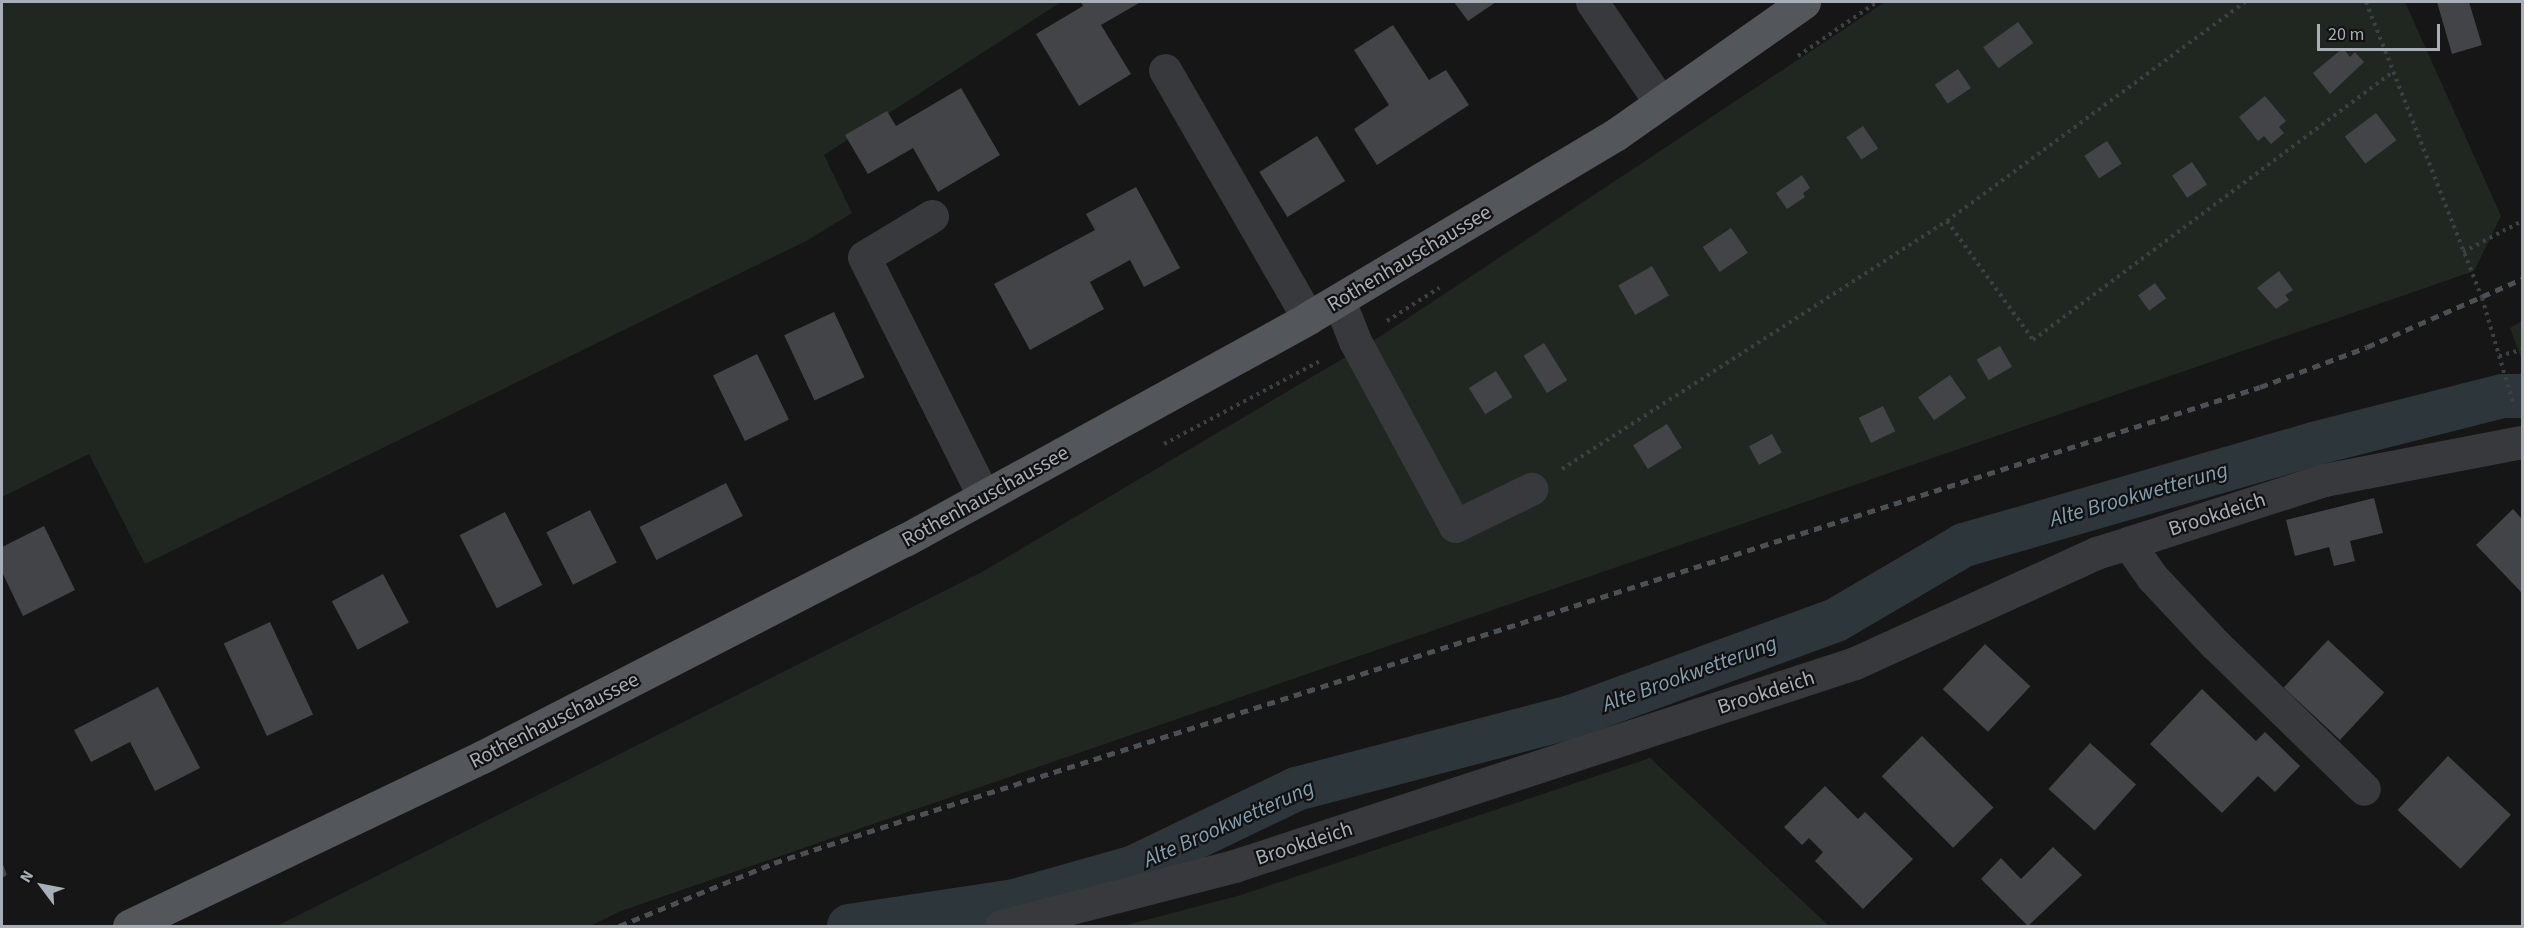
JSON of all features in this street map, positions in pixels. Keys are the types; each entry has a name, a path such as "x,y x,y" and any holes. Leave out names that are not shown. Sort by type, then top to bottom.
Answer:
{"main road":[{"name":"Rothenhauschaussee","path":"129,927 482,757 984,497 1308,318 1615,135 1804,2"}],"street":[{"path":"1592,2 1660,102"},
{"path":"1165,70 1308,318"},
{"path":"932,216 864,257 984,497"},
{"path":"1339,300 1355,341 1455,526 1531,489"},
{"name":"Brookdeich","path":"1001,927 1234,866 1855,663 2096,553 2324,480 2523,442"},
{"path":"2127,543 2152,578 2214,643 2364,789"}],"path":[{"path":"1531,489 1947,221 2245,2"},
{"path":"2366,2 2463,252 2514,406"},
{"path":"1947,221 2033,340 2394,71"},
{"path":"2463,252 2523,221"},
{"path":"2499,356 2523,350"}],"shaded area":[{"path":"2,2 1061,2 824,155 852,213 808,240 145,564 89,454 2,497"},
{"path":"1885,2 2405,2 2501,216 2474,271 621,911 590,926 277,926 982,572 1381,336"},
{"path":"2522,321 2522,360 2510,328"},
{"path":"1650,758 1829,926 1123,926 1241,895"}],"building":[{"path":"1081,2 1139,3 1101,25 1131,74 1079,106 1036,34 1083,6"},
{"path":"1454,2 1496,2 1468,21"},
{"path":"2437,2 2469,2 2482,45 2452,54"},
{"path":"2018,22 2033,43 1998,68 1983,47"},
{"path":"1393,25 1429,80 1446,70 1469,105 1377,165 1354,129 1389,105 1354,50"},
{"path":"2343,48 2350,57 2355,52 2364,62 2330,94 2313,73"},
{"path":"1958,69 1971,88 1948,104 1935,85"},
{"path":"961,88 1000,155 938,192 913,148 868,174 845,135 887,111 896,126"},
{"path":"2265,96 2286,121 2279,127 2284,133 2271,144 2264,136 2258,141 2239,117"},
{"path":"2376,113 2396,140 2365,164 2345,136"},
{"path":"1863,126 1878,148 1862,160 1846,137"},
{"path":"1317,136 1345,181 1287,217 1259,172"},
{"path":"2107,141 2122,164 2099,178 2084,156"},
{"path":"2192,162 2207,184 2187,198 2172,175"},
{"path":"1802,175 1810,188 1803,193 1805,197 1787,209 1776,193"},
{"path":"1136,187 1180,268 1144,287 1130,260 1090,282 1104,309 1030,350 994,284 1095,230 1086,214"},
{"path":"1731,228 1748,253 1720,272 1703,247"},
{"path":"1652,266 1669,295 1635,315 1618,286"},
{"path":"2279,271 2293,290 2285,295 2289,300 2276,309 2257,288"},
{"path":"2155,283 2166,298 2149,311 2138,295"},
{"path":"834,312 864,377 815,400 784,335"},
{"path":"1544,343 1567,380 1547,393 1524,356"},
{"path":"2000,346 2012,367 1989,380 1977,360"},
{"path":"757,354 789,420 745,441 713,375"},
{"path":"1496,371 1512,397 1485,414 1469,388"},
{"path":"1950,375 1966,398 1934,420 1918,397"},
{"path":"1883,406 1895,431 1871,443 1859,418"},
{"path":"1667,424 1682,448 1648,469 1633,445"},
{"path":"1772,434 1782,453 1759,465 1749,446"},
{"path":"726,483 743,516 656,560 640,527"},
{"path":"2374,498 2383,533 2350,541 2355,561 2334,566 2329,547 2295,556 2286,520"},
{"path":"2513,509 2522,519 2522,593 2476,545"},
{"path":"590,510 617,563 573,585 546,532"},
{"path":"505,512 542,585 497,608 460,535"},
{"path":"44,526 75,590 23,616 2,572 2,547"},
{"path":"383,574 409,623 358,650 332,601"},
{"path":"270,622 313,714 267,736 224,644"},
{"path":"2328,640 2384,693 2340,740 2284,688"},
{"path":"1985,644 2030,686 1988,732 1943,689"},
{"path":"158,687 200,768 155,791 130,742 91,762 74,730"},
{"path":"2202,689 2256,741 2265,732 2300,766 2275,792 2258,776 2222,813 2150,744"},
{"path":"1922,736 1993,807 1953,848 1882,776"},
{"path":"2090,743 2136,784 2095,831 2049,789"},
{"path":"2448,756 2511,815 2460,869 2398,810"},
{"path":"1825,786 1858,819 1865,812 1913,859 1863,909 1815,861 1823,852 1809,838 1802,845 1784,827"},
{"path":"2053,847 2082,875 2028,926 1981,879 2001,858 2021,879"},
{"path":"2,862 7,875 2,878"}],"waterway":[{"name":"Alte Brookwetterung","path":"849,926 1015,901 1132,868 1296,789 1571,717 1836,620 1964,545 2313,444 2503,396 2522,396"}],"railway":[{"path":"619,926 774,863 907,819 2260,387 2367,347 2522,279"}]}
